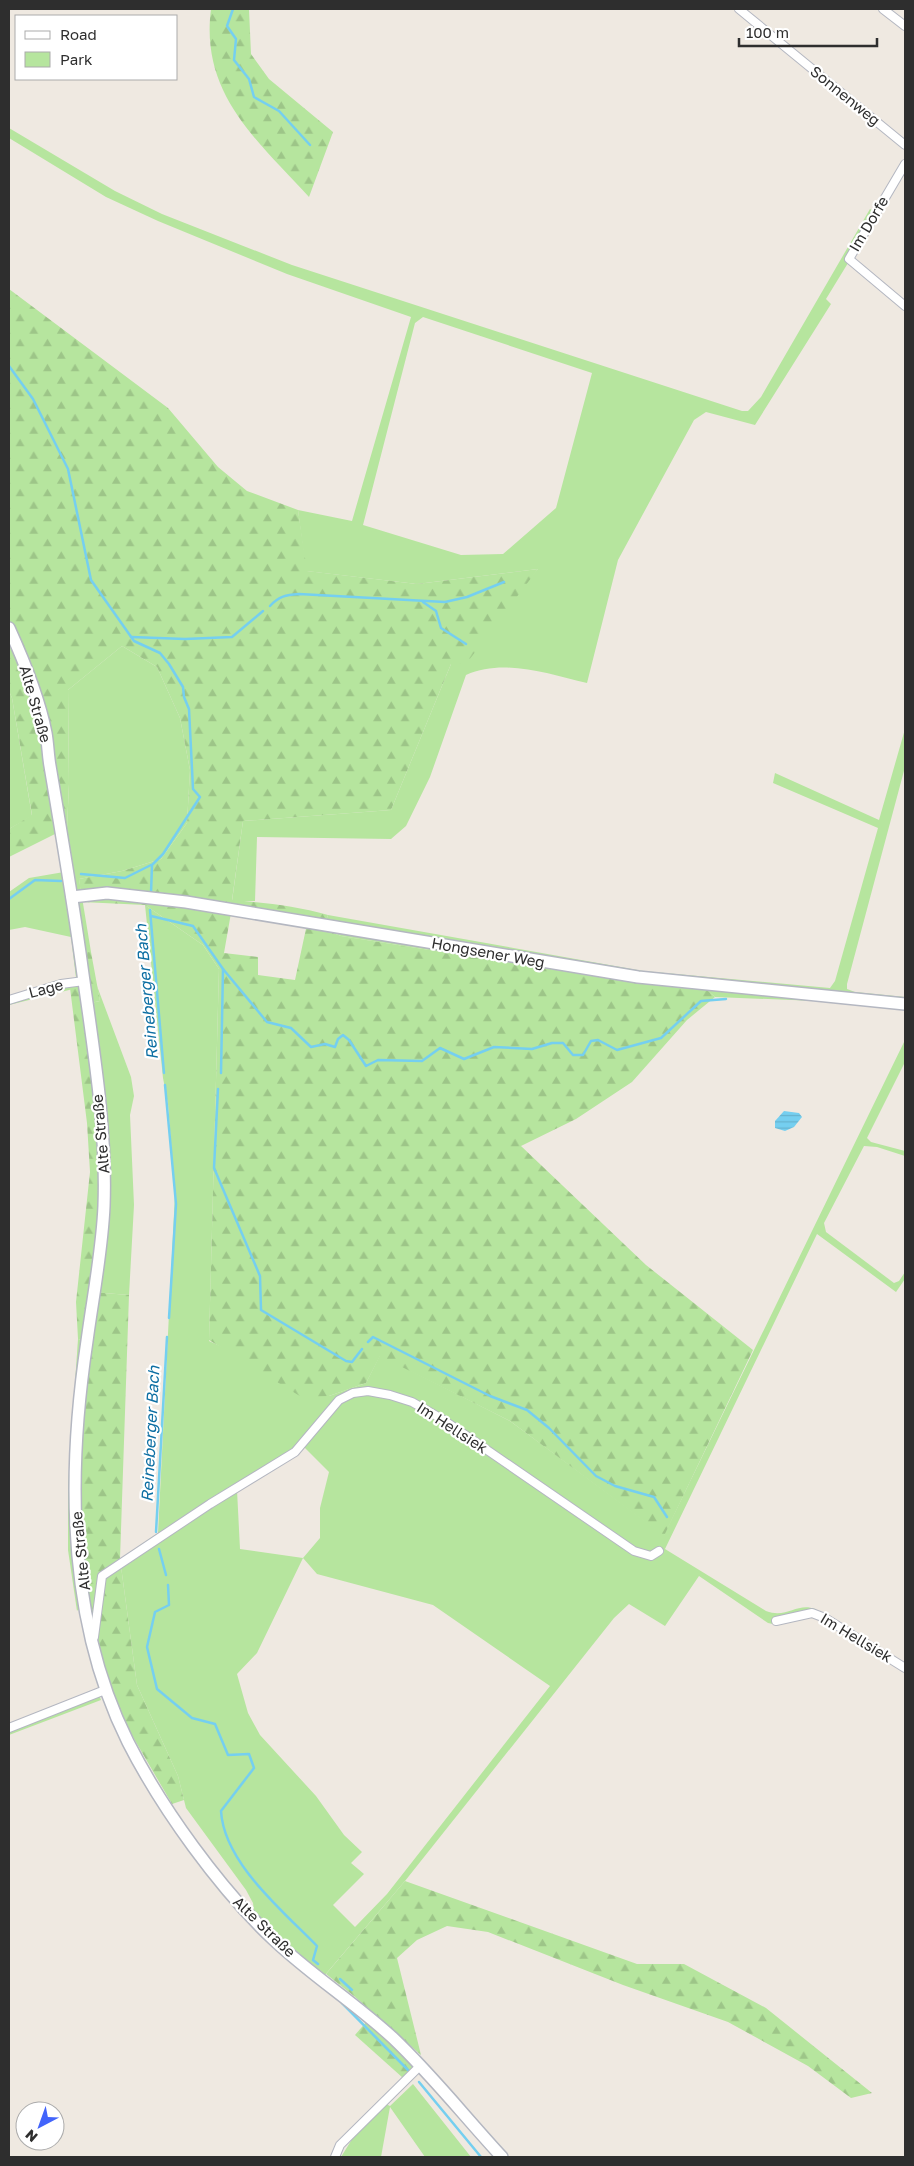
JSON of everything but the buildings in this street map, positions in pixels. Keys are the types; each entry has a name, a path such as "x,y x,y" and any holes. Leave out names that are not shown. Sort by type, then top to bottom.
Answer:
{"main road":[{"name":"Alte Straße","path":"9,628 25,664 46,731 84,981 105,1172 102,1240 81,1389 76,1493 77,1545 93,1646 106,1690 129,1744 155,1787 202,1858 230,1894 278,1944 370,2017 421,2065 502,2157"},
{"name":"Hongsener Weg","path":"72,896 107,893 186,902 638,977 905,1004"}],"street":[{"name":"Sonnenweg","path":"739,9 905,145"},
{"path":"884,9 905,26"},
{"name":"Im Dorfe","path":"905,164 849,259 905,306"},
{"name":"Lage","path":"9,1000 61,984 84,981"},
{"name":"Im Hellsiek","path":"247,1481 295,1452 339,1400 353,1393 368,1391 412,1402 442,1420 634,1551 651,1556 660,1551"},
{"name":"Alte Straße","path":"93,1646 102,1576 247,1481"},
{"name":"Im Hellsiek","path":"776,1622 812,1613 825,1618 905,1668"},
{"path":"9,1728 106,1690"},
{"path":"335,2157 340,2145 421,2065"}],"green space":[{"path":"211,9 249,9 251,54 269,79 333,132 309,197 252,135 236,114 223,91 214,66 210,39"},
{"path":"9,128 115,191 162,214 292,265 742,411 748,411 761,397 870,209 878,214 826,299 831,304 755,425 706,412 694,420 618,560 587,683 542,672 511,668 481,670 466,675 430,777 406,826 391,839 257,837 255,901 232,901 243,821 391,810 451,664 538,569 417,584 306,571 298,510 352,521 411,317 287,274 158,221 106,197 9,138","holes":["423,317 592,373 556,508 503,554 461,555 363,525 415,323"]},
{"path":"9,289 168,408 218,467 247,491 298,510 307,571 417,584 538,569 466,664 451,664 391,810 243,821 232,900 292,907 328,915 323,929 341,936 639,983 707,990 715,997 687,1020 632,1082 576,1119 521,1146 646,1265 753,1350 664,1536 510,1421 380,1356 366,1383 329,1396 303,1398 209,1340 219,969 203,945 145,905 82,902 79,879 122,871 161,859 187,823 190,770 180,718 157,667 122,646 68,690 69,784 67,828 9,857 9,829 32,815 12,698 9,691","holes":["231,913 307,924 295,980 258,975 258,957 224,953"]},
{"path":"122,646 157,667 180,718 190,770 187,823 161,859 122,871 79,879 91,952 77,952 81,987 9,1005 9,997 58,980 76,978 71,937 25,927 9,930 9,892 29,878 64,872 60,830 67,828 69,784 68,690"},
{"path":"9,691 12,698 32,816 9,829"},
{"path":"905,729 905,767 847,989 855,992 905,997 905,1010 816,1001 715,997 707,990 639,983 341,936 323,929 328,915 643,971 830,988 835,981 878,828 773,783 775,773 879,820"},
{"path":"145,905 203,945 219,969 209,1341 329,1396 366,1383 380,1355 510,1421 664,1535 905,1040 905,1062 867,1138 871,1142 905,1151 905,1156 877,1147 864,1146 824,1223 826,1232 894,1283 899,1281 905,1272 905,1279 896,1292 817,1234 665,1549 766,1611 780,1613 803,1607 815,1609 905,1664 823,1620 807,1618 782,1624 768,1623 699,1576 665,1626 629,1604 614,1618 405,1881 319,1982 254,1911 253,1903 246,1890 186,1808 178,1776 137,1685 120,1559 158,1533 175,1194 168,1104 163,1078","holes":["303,1446 329,1472 320,1508 320,1538 303,1558 240,1549 237,1490","303,1558 317,1574 433,1605 550,1686 387,1894 355,1927 333,1905 364,1874 351,1863 362,1852 344,1835 316,1796 260,1735 248,1713 237,1674 257,1653"]},
{"path":"77,952 91,952 100,1001 81,1005 99,1130 100,1213 91,1292 129,1295 120,1559 137,1685 178,1776 184,1800 172,1804 126,1725 111,1690 98,1647 87,1597 81,1544 84,1388 89,1342 78,1339 76,1302 90,1172 87,1123 70,988 81,987"},
{"path":"97,986 131,1077 134,1096 130,1115 134,1205 129,1295 91,1292 96,1100 81,1005 100,1001"},
{"path":"78,1339 89,1342 87,1597 77,1611 68,1550 68,1486"},
{"path":"97,1689 101,1700 9,1735 9,1724"},
{"path":"405,1881 637,1964 684,1964 766,2008 872,2093 851,2098 808,2066 728,2022 623,1985 488,1932 447,1926 417,1940 397,1958 421,2055 326,1974"},
{"path":"367,2021 414,2067 403,2078 355,2035"},
{"path":"413,2084 471,2157 425,2157 390,2107 381,2157 341,2157 354,2136 386,2104 390,2106"}],"water":[{"path":"784,1111 799,1113 802,1117 794,1127 785,1131 775,1128 775,1121"}],"waterway":[{"path":"233,9 227,26 236,39 234,60 249,79 254,97 279,111 310,145"},
{"name":"Reineberger Bach","path":"9,366 33,399 68,469 91,580 134,641 160,653 169,664 183,687 184,697 189,709 193,789 200,797 163,854 152,865 151,893"},
{"path":"270,606 276,600 283,597 299,594 445,602 467,597 504,582"},
{"path":"423,602 436,611 441,628 466,644"},
{"path":"131,637 185,639 232,637 263,611"},
{"path":"81,874 125,878 151,865"},
{"path":"9,899 35,880 61,881"},
{"name":"Reineberger Bach","path":"150,910 164,1073"},
{"path":"151,916 193,926 223,969 221,1073"},
{"path":"223,969 267,1022 291,1028 311,1047 325,1044 335,1047 338,1039 343,1035 349,1040 366,1066 378,1060 422,1061 440,1048 464,1059 494,1047 532,1049 552,1043 563,1043 573,1055 583,1055 591,1041 598,1040 617,1050 661,1038 701,1001 726,999"},
{"name":"Reineberger Bach","path":"165,1085 176,1204 169,1318"},
{"path":"218,1089 214,1168 260,1276 261,1310 346,1361 352,1362 362,1349"},
{"name":"Reineberger Bach","path":"156,1532 167,1337"},
{"path":"368,1342 373,1337 490,1396 527,1410 549,1428 596,1476 615,1486 654,1497 667,1517"},
{"name":"Reineberger Bach","path":"159,1549 166,1575"},
{"name":"Reineberger Bach","path":"168,1585 169,1605 155,1612 147,1647 157,1689 192,1718 215,1724 228,1755 249,1754 254,1768 221,1811 225,1830 232,1849 257,1885 317,1946 313,1960 318,1964"},
{"name":"Reineberger Bach","path":"340,1979 352,1990"},
{"name":"Reineberger Bach","path":"342,2003 408,2070"},
{"name":"Reineberger Bach","path":"419,2082 481,2157"}]}
